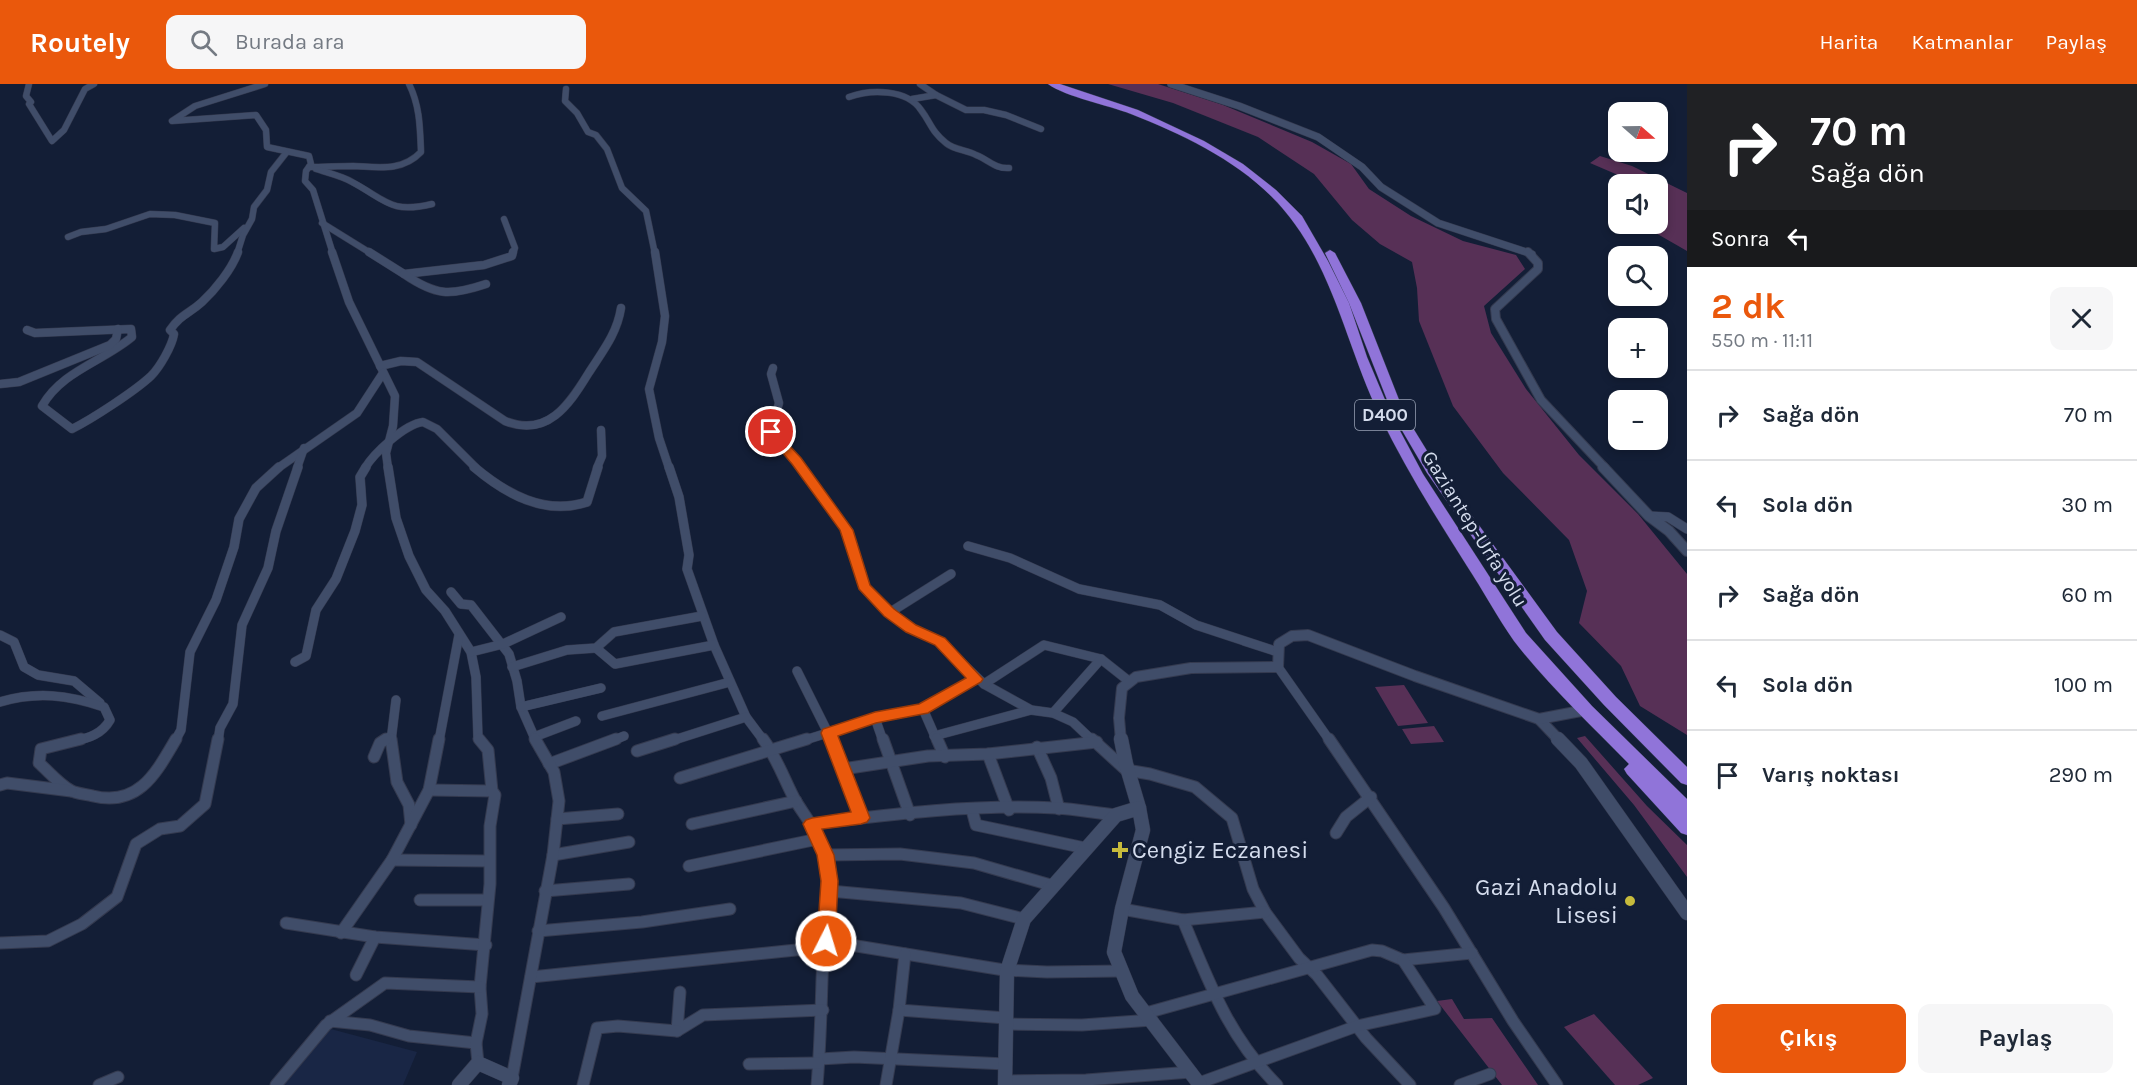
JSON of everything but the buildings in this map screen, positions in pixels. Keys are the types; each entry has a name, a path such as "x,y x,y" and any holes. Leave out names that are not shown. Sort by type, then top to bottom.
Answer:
{"highway":[{"name":"Gaziantep-Urfa yolu","path":"1052,84 1135,112 1201,142 1240,166 1273,192 1298,218 1323,261 1343,303 1361,357 1385,414 1416,474 1520,637 1586,710 1687,810"},
{"name":"Gaziantep-Urfa yolu","path":"1065,84 1142,110 1209,141 1249,165 1283,191 1309,218 1335,261 1355,303 1399,415 1434,473 1551,636 1610,701 1687,778"},
{"path":"1586,710 1623,759 1687,828"}],"street":[{"path":"28,84 26,96 31,102 29,104 52,141 64,130 85,89 94,84"},
{"path":"265,84 195,106 172,121 255,115 266,130 267,147 286,153 309,156 311,160 305,181 313,190 322,223 344,280 349,302 394,396 393,426 386,453 396,518 409,556 426,590 445,611 471,652 476,677 478,738 488,750 492,791 495,795 490,826 490,885 487,900 486,945 480,987 482,1014 477,1043 478,1063 459,1085"},
{"path":"308,168 351,166 392,168 416,158 421,152 421,127 414,94 409,84"},
{"path":"921,84 936,95 966,110 984,110 1006,115 1041,129"},
{"path":"1171,84 1249,110 1318,137 1362,167 1382,187 1408,206 1438,223 1532,254 1538,263 1538,269 1495,309 1500,328 1541,400 1649,516 1669,531 1687,551"},
{"path":"871,85 878,92"},
{"path":"566,89 565,101 577,113 588,132 596,135 607,149 622,188 646,212 651,226 664,316 662,342 649,389 659,438 680,497 689,555 687,568 702,616 746,717 772,751 796,801 812,824 825,855 830,891 822,979 823,1010 817,1085"},
{"path":"849,97 863,92 905,95 921,109 929,126 948,145 976,155 999,169 1009,168"},
{"path":"912,99 936,95"},
{"path":"27,330 35,333 131,329 132,337 124,345 81,369 47,394 42,405 72,429 87,422 152,375 173,341 174,334 170,330 178,318 201,303 235,261 254,207 267,190 271,172 286,153"},
{"path":"308,168 351,181 386,204 411,208 432,204"},
{"path":"68,237 81,232 106,229 138,217 161,213 215,223 214,249 223,247 241,229 249,225"},
{"path":"404,274 484,265 512,256 515,248 510,241 510,227 504,219"},
{"path":"322,223 435,293 458,292 486,284"},
{"path":"0,785 7,783 71,790 92,797 121,797 140,790 156,773 180,730 189,652 216,600 234,547 239,519 256,488 304,448 357,413 382,369 401,361 417,362 495,413 504,423 525,428 548,420 578,393 591,370 606,351 620,318 621,308"},
{"path":"0,384 19,382 110,345 116,339 118,329"},
{"path":"773,368 771,374 779,403 771,432 797,461 847,530 863,586 889,613 911,628 940,642 980,682 1031,710"},
{"path":"295,662 306,656 315,610 336,579 355,531 362,505 360,477 372,457 410,426 425,422 430,424 480,473 509,491 547,508 566,510 587,502 602,456 601,430"},
{"path":"0,943 48,941 82,924 117,897 135,844 160,829 180,826 205,804 220,728 233,704 242,625 268,568 276,531 304,448"},
{"path":"1649,516 1668,517 1687,529"},
{"path":"968,546 1010,558 1078,589 1160,605 1196,626 1278,652"},
{"path":"889,613 951,574"},
{"path":"451,592 461,604 471,604 480,612 503,644 517,681 521,707 534,737 554,772 559,801 553,855 510,1081 478,1063"},
{"path":"512,667 567,650 596,648 614,632 702,616"},
{"path":"471,652 503,644 561,617"},
{"path":"0,635 7,635 15,643 24,667 38,675 74,681 104,707 110,720 102,732 88,738 49,744 41,748 38,753 39,763 71,790"},
{"path":"340,933 392,860 429,790 459,635"},
{"path":"1557,1085 1513,1021 1371,797 1278,667 1279,644 1292,636 1308,635 1415,676 1539,719 1586,710"},
{"path":"1244,641 1278,652"},
{"path":"596,648 615,664 714,645"},
{"path":"680,778 875,718 923,709 980,682 1044,645 1101,659 1130,682"},
{"path":"1053,712 1101,659"},
{"path":"1196,1080 1132,996 1114,952 1122,909 1143,830 1139,808 1126,770 1118,704 1122,688 1147,675 1191,668 1278,667"},
{"path":"796,671 829,733 861,818"},
{"path":"602,716 730,682"},
{"path":"521,707 601,688"},
{"path":"0,702 38,694 63,694 104,707"},
{"path":"396,700 391,736 397,782 409,805 411,825"},
{"path":"923,709 945,757"},
{"path":"934,736 1031,710 1053,712 1072,722 1126,770 1150,774 1195,787 1232,818 1253,889 1265,912 1299,958 1410,1085"},
{"path":"637,751 746,717"},
{"path":"875,718 910,815"},
{"path":"1539,719 1581,763 1687,913"},
{"path":"534,737 576,721"},
{"path":"374,757 380,743 391,736"},
{"path":"549,764 624,736"},
{"path":"843,769 928,756 988,754 1097,742"},
{"path":"1037,747 1051,778 1059,809"},
{"path":"988,754 1009,810"},
{"path":"429,790 492,791"},
{"path":"1336,832 1338,824 1353,809 1371,797"},
{"path":"692,824 796,801"},
{"path":"812,824 972,810 1059,809 1116,815 1139,808"},
{"path":"972,810 976,825 1085,849"},
{"path":"557,819 618,814"},
{"path":"1116,815 1024,919 1007,971 1005,1083 1196,1080 1255,1063 1358,1026 1435,1009 1403,960"},
{"path":"689,866 818,839"},
{"path":"553,855 628,842"},
{"path":"825,855 900,854 974,863 1054,886"},
{"path":"392,860 489,861"},
{"path":"545,891 629,884"},
{"path":"830,891 979,906 1024,919"},
{"path":"420,900 487,900"},
{"path":"538,931 642,922 730,909"},
{"path":"1122,909 1183,920 1265,912"},
{"path":"1183,920 1212,994 1255,1063 1277,1085"},
{"path":"286,923 375,937 486,945"},
{"path":"356,975 375,937"},
{"path":"531,977 826,944 1007,971 1120,971"},
{"path":"899,1010 1006,1021 1082,1025 1149,1016 1212,994 1372,950 1382,951 1403,960 1472,953"},
{"path":"886,1085 899,1010 905,954"},
{"path":"276,1085 330,1021 385,982 480,987"},
{"path":"677,1031 680,992"},
{"path":"583,1085 597,1028 618,1026 677,1031 703,1014 823,1010"},
{"path":"330,1021 370,1025 409,1036 477,1043"},
{"path":"749,1064 892,1058 1006,1064"},
{"path":"1460,1085 1490,1074"},
{"path":"99,1085 118,1077"}],"shaded area":[{"path":"1108,84 1158,84 1223,105 1312,142 1351,164 1369,189 1411,216 1463,241 1516,255 1525,269 1484,306 1491,333 1526,389 1579,455 1638,514 1687,574 1687,735 1640,706 1621,666 1579,623 1587,591 1569,540 1503,473 1453,406 1419,321 1417,288 1412,262 1380,244 1352,220 1314,174 1258,137 1173,103"},
{"path":"1600,156 1608,158 1608,162 1619,162 1648,174 1616,174 1590,163"},
{"path":"1668,184 1687,193 1687,251 1657,234 1668,234"},
{"path":"1404,685 1428,723 1398,726 1375,687"},
{"path":"1434,726 1444,742 1411,744 1402,729"},
{"path":"1585,736 1647,806 1687,845 1687,877 1634,805 1577,738"},
{"path":"1452,999 1464,1019 1492,1018 1538,1085 1502,1085 1437,1001"},
{"path":"1594,1014 1653,1078 1638,1085 1615,1085 1564,1027"},
{"path":"327,1028 417,1052 403,1085 282,1085"}],"place":[{"name":"Cengiz Eczanesi","path":"1120,850"},
{"name":"Gazi Anadolu Lisesi","path":"1630,901"}],"route":[{"path":"771,432 797,461 847,530 863,586 889,613 911,628 940,642 976,679 923,709 875,718 829,733 861,818 812,824 825,855 829,881 826,941"}]}
